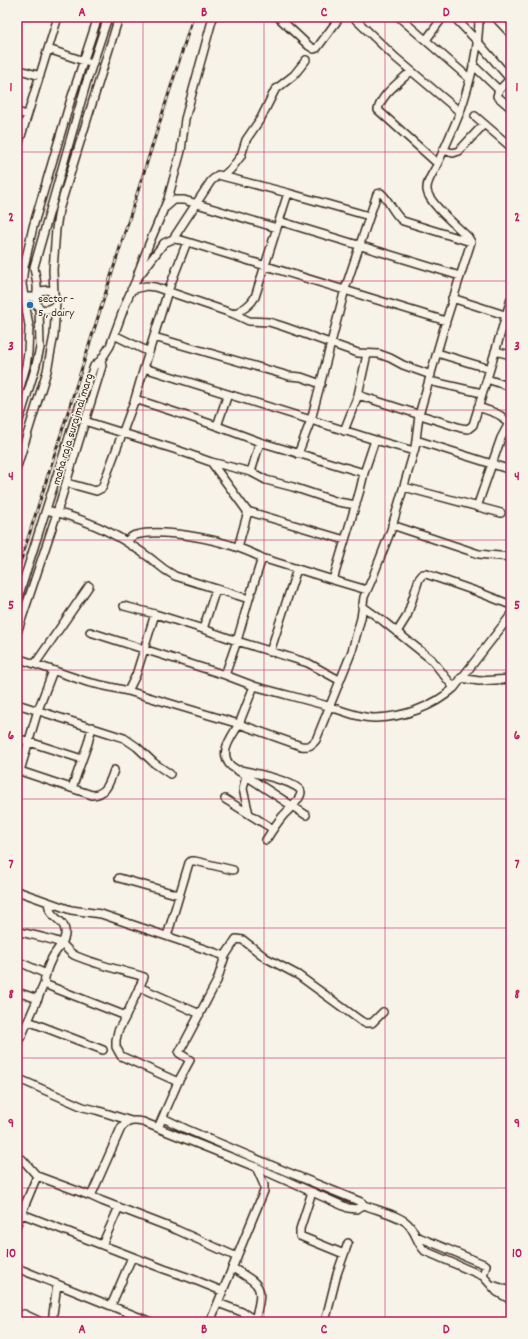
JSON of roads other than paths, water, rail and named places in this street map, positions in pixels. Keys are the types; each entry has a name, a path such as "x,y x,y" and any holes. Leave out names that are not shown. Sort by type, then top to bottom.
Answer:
{"street":[{"path":"17,149 48,49 56,17"},
{"path":"17,398 26,366 28,352 29,326 22,284 28,248 71,99 98,17"},
{"path":"55,304 52,308 45,310 39,307 35,301 37,295 34,267 93,63 108,17"},
{"path":"17,466 47,371 54,335 56,301 54,294 53,270 56,229 60,210 119,17"},
{"path":"101,360 110,346 149,244 165,208 181,151 184,119 213,17"},
{"path":"278,17 314,49 340,17"},
{"path":"354,17 412,71 460,112"},
{"path":"399,17 470,79"},
{"path":"426,40 443,17"},
{"path":"454,17 510,78 499,90 497,96 511,108"},
{"path":"17,658 87,682 128,691 238,724 301,746 311,745 316,740 328,706 356,638 361,618 362,606 367,590 392,525 404,487 414,451 420,415 452,298 470,242 468,237 439,210 430,198 427,191 427,184 438,164 460,112 470,79 478,42 479,17"},
{"path":"495,17 511,34"},
{"path":"48,49 93,63"},
{"path":"222,176 231,169 241,156 246,140 264,114 274,90 294,75 306,60"},
{"path":"472,65 499,90"},
{"path":"17,69 40,76"},
{"path":"412,71 383,98 379,104 378,110 438,164"},
{"path":"17,112 27,115"},
{"path":"475,116 511,147"},
{"path":"443,150 453,153 459,151 484,124"},
{"path":"136,280 164,243 173,239 215,177 222,176 369,216"},
{"path":"234,314 246,308 252,303 255,297 288,193"},
{"path":"298,454 311,420 345,289 377,194 381,193 385,196 399,218 470,242"},
{"path":"165,208 174,200 179,200 359,245 460,276"},
{"path":"173,239 345,289 446,321"},
{"path":"66,483 96,491 100,490 103,484 135,399 168,291 186,242"},
{"path":"131,290 151,286 249,320 269,322 282,326 358,353 379,354 430,378 482,393"},
{"path":"17,294 25,297 37,295 40,291 48,290 54,294"},
{"path":"452,298 508,316"},
{"path":"358,395 468,429 472,425 478,408 495,351 508,316 511,299"},
{"path":"17,427 40,348 39,307"},
{"path":"114,335 149,352"},
{"path":"154,337 289,376 301,377 320,384"},
{"path":"495,351 511,355"},
{"path":"437,353 490,369"},
{"path":"344,431 358,395 367,354"},
{"name":"maha raja surajmal marg","path":"17,600 74,418 94,366 101,360"},
{"name":"maha raja surajmal marg","path":"17,633 86,422 102,366 101,360"},
{"path":"144,368 344,431 414,451"},
{"path":"487,379 511,386"},
{"path":"217,426 228,394"},
{"path":"135,399 260,442 364,474"},
{"path":"477,507 501,438 510,426 503,417 478,408"},
{"path":"74,418 211,462 251,472 266,480 338,502 356,505"},
{"path":"333,580 375,440"},
{"path":"416,440 511,470"},
{"path":"251,472 260,442"},
{"path":"211,462 247,511 345,540"},
{"path":"404,487 501,514"},
{"path":"46,510 57,512 101,528 126,542 155,562 164,571 175,576 249,600"},
{"path":"238,547 247,511"},
{"path":"392,525 479,554 511,556"},
{"path":"126,542 131,537 136,535 151,533 189,535 238,547 262,558 367,590"},
{"path":"224,675 237,641 262,558"},
{"path":"270,652 297,568"},
{"path":"397,632 407,616 419,579 423,574 462,586 511,605"},
{"path":"35,664 89,586"},
{"path":"203,629 216,589"},
{"path":"124,606 155,614 308,663 339,680"},
{"path":"362,606 432,660 454,688"},
{"path":"128,691 136,675 155,614"},
{"path":"90,632 254,686 328,706 357,716 375,718 406,714 435,701 454,688 511,615"},
{"path":"52,671 18,771 92,795 103,792 107,787 114,770"},
{"path":"461,678 479,681 511,679"},
{"path":"254,686 225,751 227,762 306,815"},
{"path":"17,704 124,738 170,774"},
{"path":"72,788 92,727"},
{"path":"17,738 82,759"},
{"path":"235,768 290,783 296,786 301,792 293,806 283,816 266,840"},
{"path":"246,776 244,789 249,814"},
{"path":"225,800 273,829"},
{"path":"167,936 187,867 191,861 233,870"},
{"path":"119,878 180,895"},
{"path":"17,891 71,910 100,914 225,956"},
{"path":"17,1043 21,1028 28,1021 44,984 47,968 55,950 62,944 66,931 63,924 52,916 49,910 48,902"},
{"path":"17,931 62,944 68,952 73,955 94,963 144,977 118,1031 116,1047 121,1056 178,1082"},
{"path":"158,1128 178,1082 190,1060 180,1053 217,981 225,956 236,939 243,940 266,958 298,975 365,1023 372,1023 383,1012"},
{"path":"17,961 46,974"},
{"path":"44,984 126,1016"},
{"path":"139,987 200,1014"},
{"path":"17,992 38,999"},
{"path":"28,1021 103,1050"},
{"path":"17,1078 83,1107 131,1121 143,1122 256,1167 348,1208 356,1209 364,1205"},
{"path":"163,1118 361,1202 364,1205 405,1221 416,1236 421,1248 425,1251 483,1276 497,1292 511,1300"},
{"path":"91,1196 119,1132 124,1124 131,1121"},
{"path":"17,1157 23,1160 36,1176 177,1230 237,1256"},
{"path":"210,1322 264,1191 264,1185 256,1167"},
{"path":"17,1224 19,1213 36,1176"},
{"path":"312,1192 300,1229 300,1236 344,1254"},
{"path":"102,1245 119,1207"},
{"path":"19,1213 190,1278 222,1292"},
{"path":"416,1236 486,1265 483,1276"},
{"path":"325,1322 331,1294 348,1243"},
{"path":"111,1306 132,1257"},
{"path":"17,1268 111,1306 136,1319 151,1322"},
{"path":"218,1303 242,1312 254,1321 260,1299 260,1290 257,1284 233,1268"},
{"path":"52,1322 57,1284"},
{"path":"492,1285 511,1291"},
{"path":"24,1314 41,1322"}],"railway":[{"path":"17,573 193,17"}],"place":[{"name":"sector - 5 , dairy","path":"30,305"}]}
